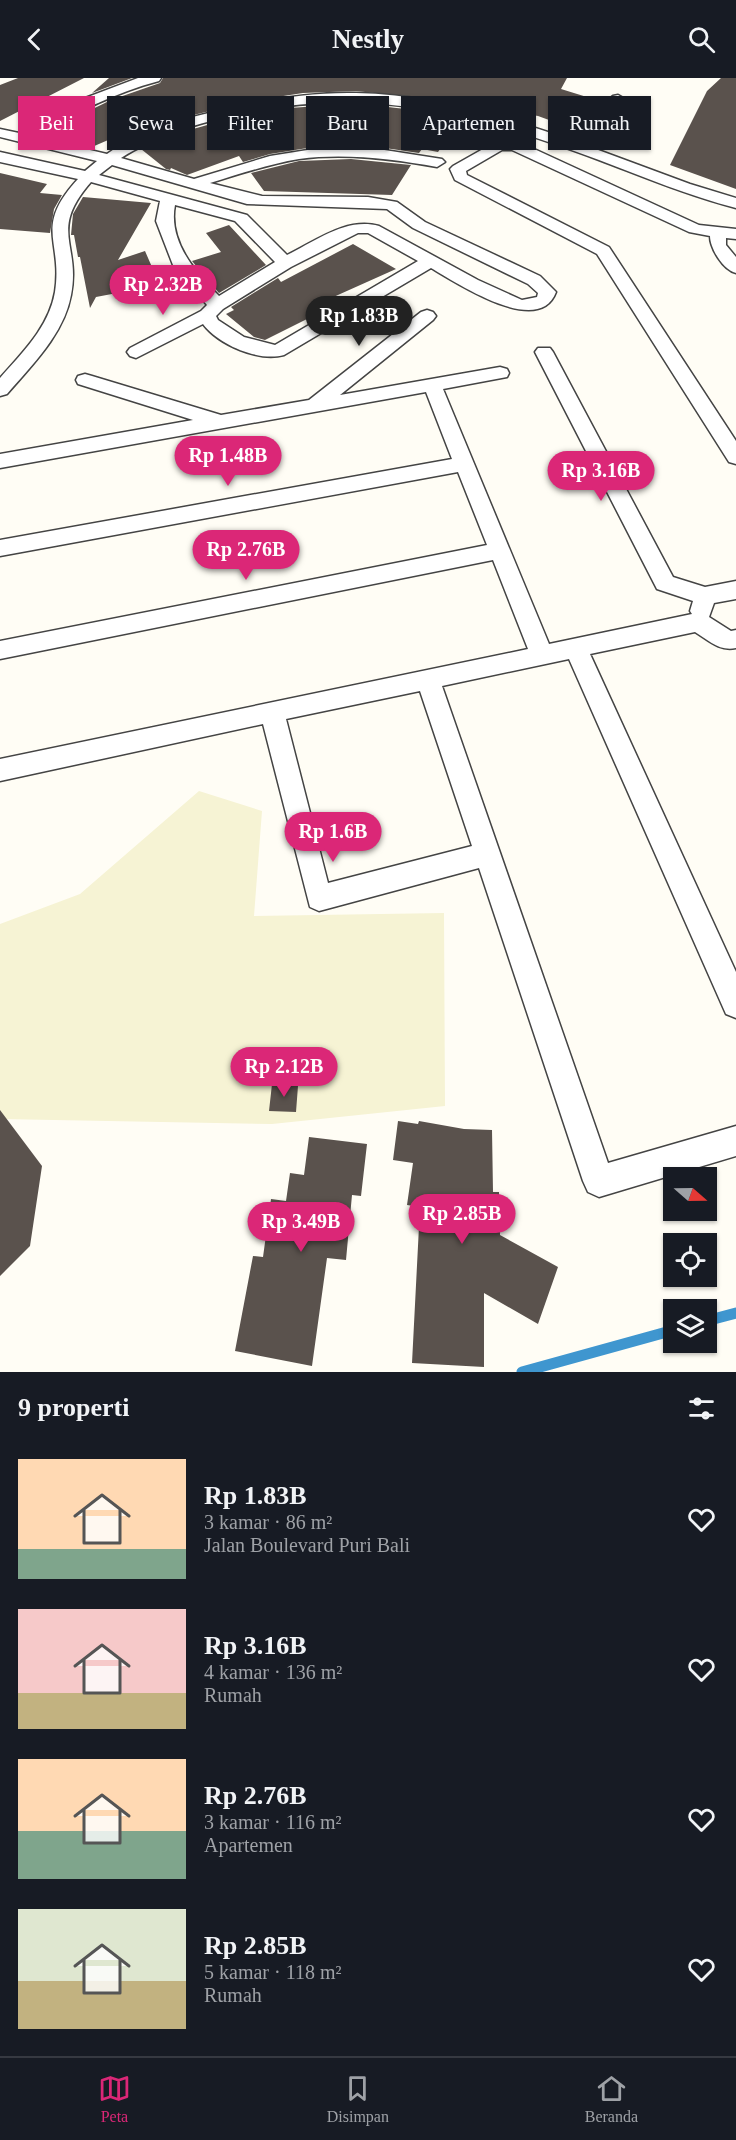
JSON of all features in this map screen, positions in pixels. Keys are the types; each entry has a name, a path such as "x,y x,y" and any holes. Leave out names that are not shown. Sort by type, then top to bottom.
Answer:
{"street":[{"path":"1,134 52,104 111,78"},
{"path":"95,97 154,78"},
{"path":"353,96 355,78"},
{"path":"0,390 34,350 60,304 64,284 58,232 61,213 87,176 109,159 140,141 202,119 285,102 306,100"},
{"path":"389,100 452,111 548,138"},
{"path":"1,134 18,137"},
{"path":"736,234 695,229 514,145 500,145 458,169 460,177 603,251 736,457"},
{"path":"71,150 196,183 238,197 262,201 368,201 396,207 419,225 534,280 547,292 547,296 535,304 520,306 429,262 373,229 354,228 285,263 212,310 136,352"},
{"path":"584,150 736,203"},
{"path":"196,183 258,163 307,154 361,152 437,162"},
{"path":"0,157 87,176 241,218 285,263"},
{"path":"169,198 164,221 181,265 212,310 209,322 244,345 262,351 278,351 429,262"},
{"path":"241,218 262,201"},
{"path":"718,232 718,244 736,268"},
{"path":"314,406 428,316"},
{"path":"544,352 665,583 705,597 736,590"},
{"path":"0,461 500,373"},
{"path":"85,380 221,422"},
{"path":"432,385 542,655"},
{"path":"0,548 464,464"},
{"path":"0,650 499,551"},
{"path":"698,622 705,597"},
{"path":"0,770 698,622 728,641 736,639"},
{"path":"576,648 736,1004"},
{"path":"428,679 599,1181 736,1141"},
{"path":"272,712 319,898 488,854"}],"shaded area":[{"path":"199,791 262,811 254,916 444,913 445,1106 272,1124 0,1119 0,924 80,894"}],"building":[{"path":"18,78 84,78 49,96 18,96 18,112 0,121 0,85"},
{"path":"109,78 132,78 92,93"},
{"path":"163,78 567,78 561,89 584,96 548,96 548,120 536,116 536,96 402,96 356,91 284,96 207,96 207,112 195,115 195,96 123,96 160,83"},
{"path":"721,78 736,78 736,189 670,165 707,91"},
{"path":"107,102 107,140 95,146 95,108"},
{"path":"306,107 306,148 270,154 243,162 239,156 187,175 171,168 166,169 142,150 195,150 195,128 207,125 207,150 294,150 294,108"},
{"path":"389,107 401,108 401,150 421,150 419,153 389,149"},
{"path":"351,159 411,165 392,195 264,191 251,173 299,161"},
{"path":"0,173 47,184 40,193 62,195 54,209 50,233 0,229"},
{"path":"83,197 151,203 118,260 145,251 165,297 138,303 133,290 96,297 90,308 80,257 78,257 74,235 71,235 73,214"},
{"path":"229,225 266,265 219,293 192,261 221,252 206,233"},
{"path":"353,244 396,269 329,299 333,302 320,309 323,311 265,340 254,337 226,314 234,310 231,307 278,278 281,282"},
{"path":"272,1084 298,1086 296,1112 269,1111"},
{"path":"0,1110 42,1166 30,1246 0,1276"},
{"path":"398,1121 418,1124 419,1121 464,1129 492,1130 493,1192 499,1192 500,1235 558,1267 538,1324 484,1293 484,1367 412,1363 420,1207 407,1205 413,1163 393,1160"},
{"path":"309,1137 367,1144 361,1196 352,1195 346,1260 327,1258 312,1366 235,1351 253,1256 263,1257 271,1199 286,1201 290,1173 304,1175"}],"waterway":[{"path":"717,1318 736,1313"},
{"path":"522,1372 663,1333"}]}
